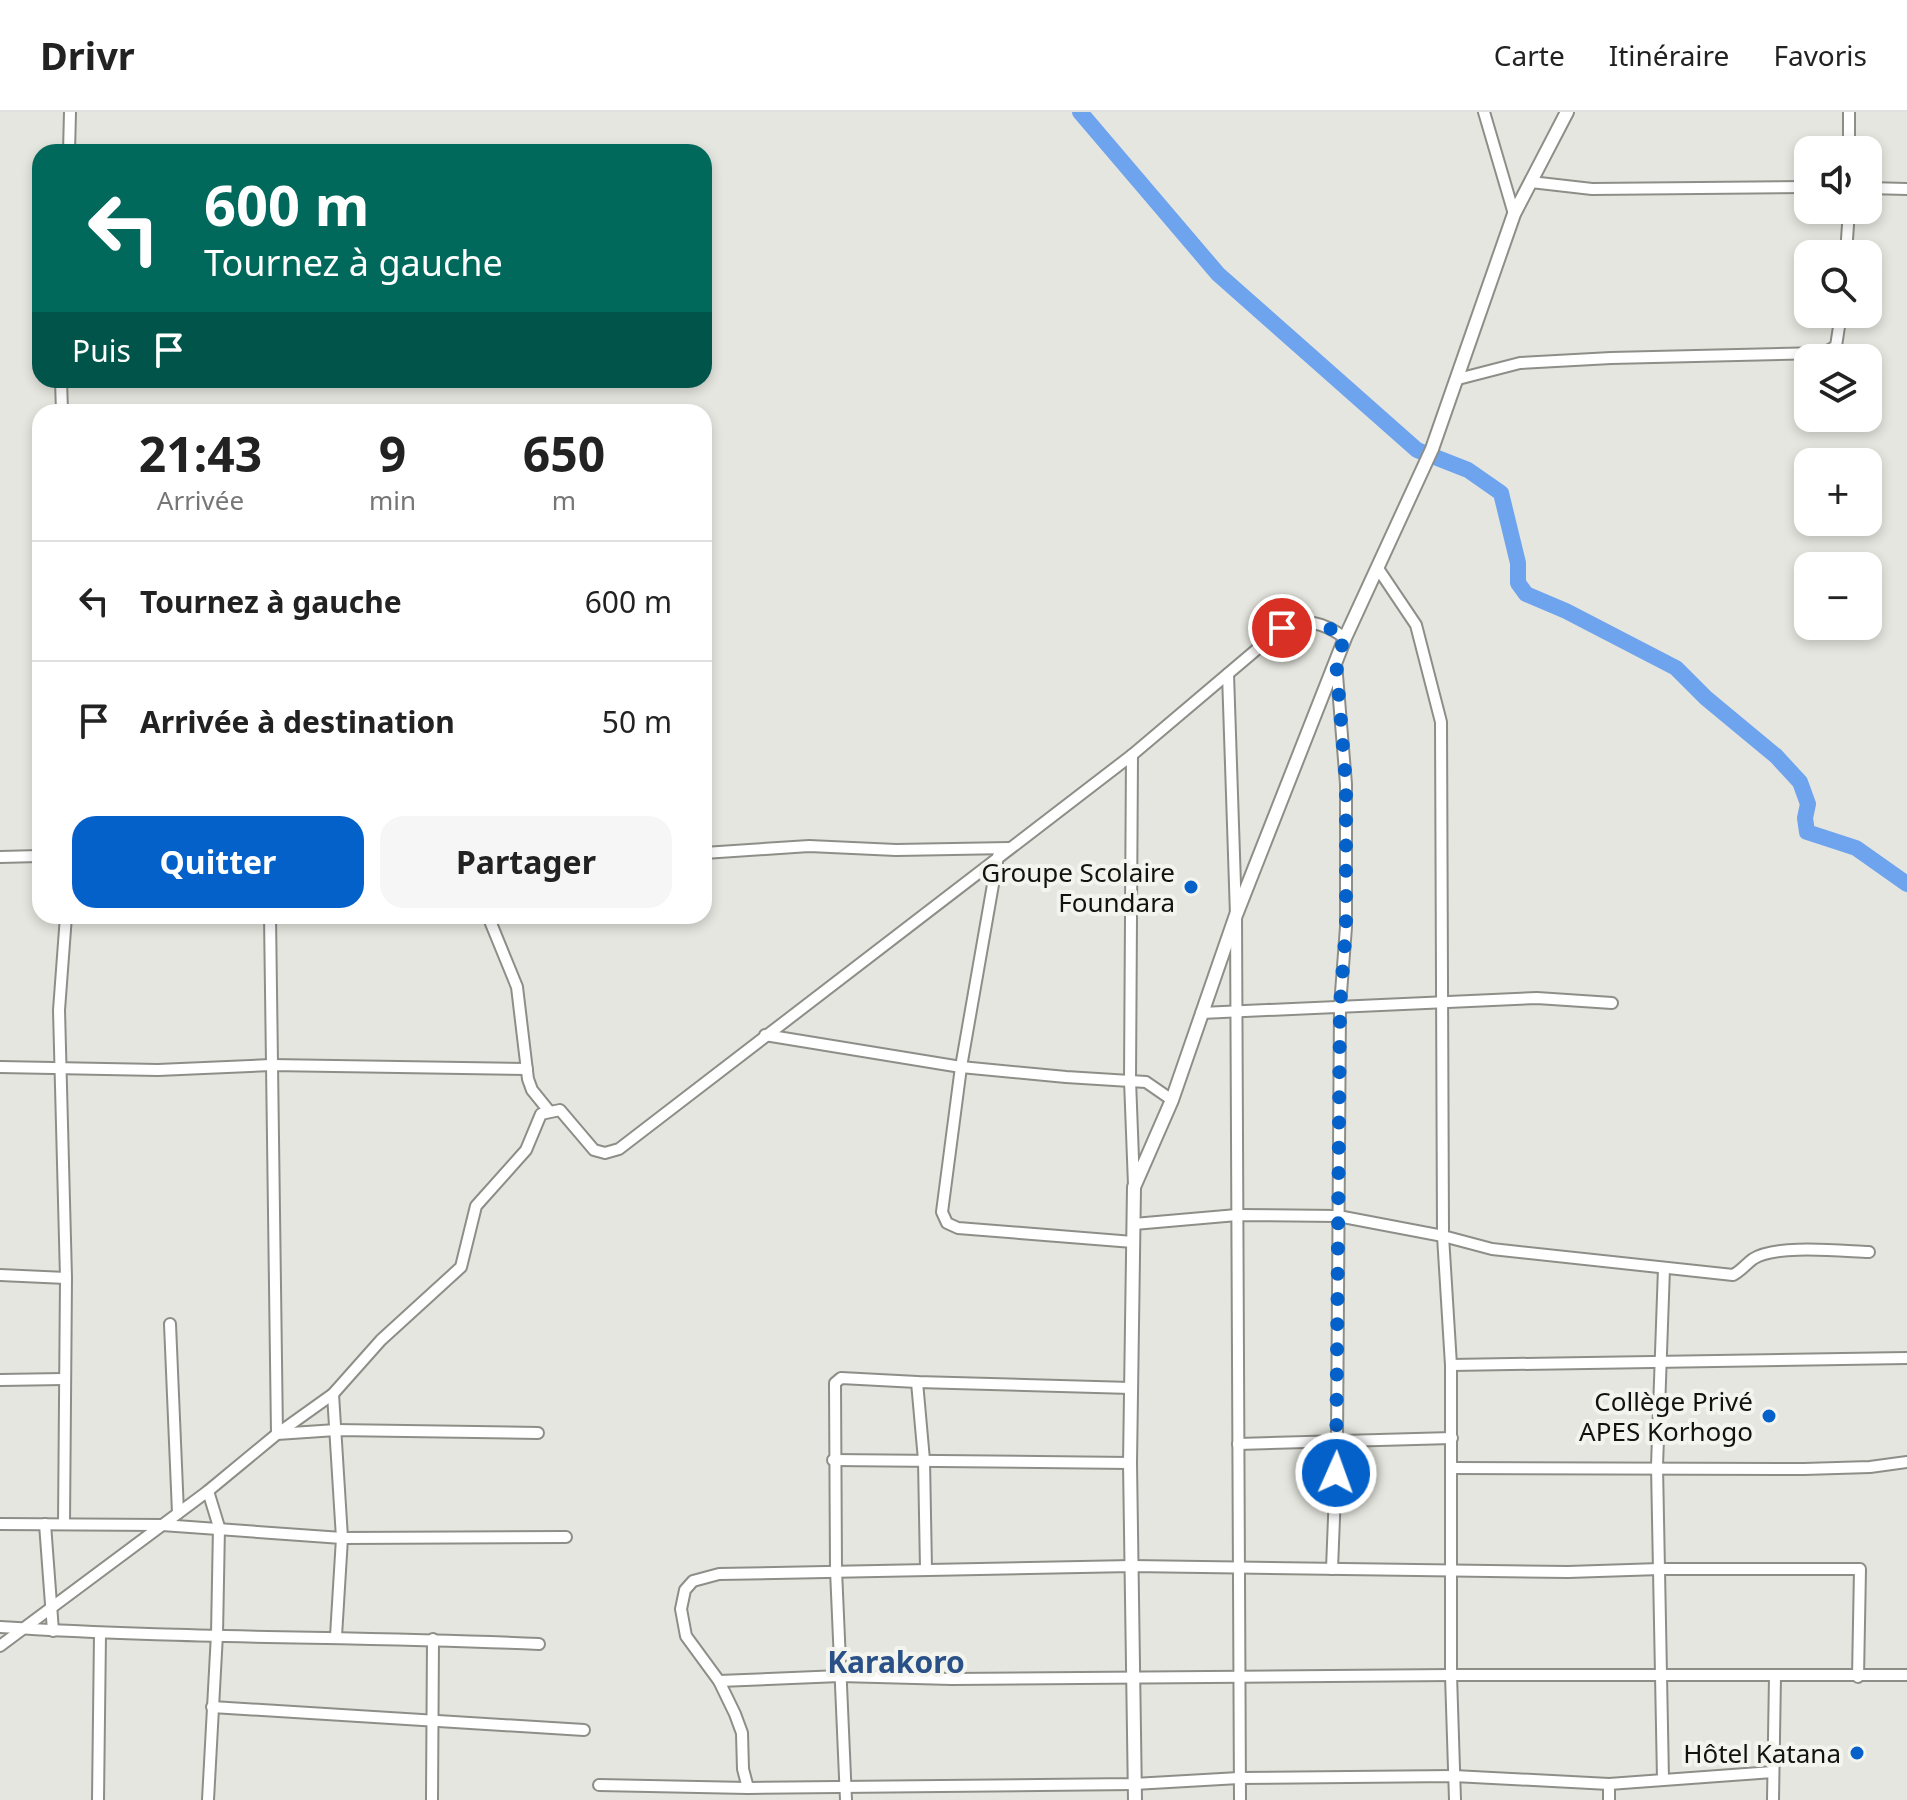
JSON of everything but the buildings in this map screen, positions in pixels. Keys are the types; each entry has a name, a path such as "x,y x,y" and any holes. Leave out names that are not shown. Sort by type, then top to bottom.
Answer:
{"street":[{"path":"69,144 70,112"},
{"path":"1484,112 1514,214"},
{"path":"1134,1187 1172,1100 1236,915 1336,660 1430,454 1514,214 1567,112"},
{"path":"1849,112 1849,136"},
{"path":"1531,182 1592,189 1794,187"},
{"path":"1882,188 1907,189"},
{"path":"1458,379 1520,363 1824,353 1836,346 1839,328"},
{"path":"1377,567 1416,625 1441,722 1443,1236 1451,1365 1451,1675 1455,1800"},
{"path":"0,1646 333,1394 381,1340 461,1267 476,1206 526,1150 541,1114 560,1110 594,1150 605,1153 619,1149 1132,755 1282,628 1297,622 1313,621 1345,638"},
{"path":"1332,1569 1337,1441 1340,1006 1346,927 1346,784 1336,660"},
{"path":"1228,674 1236,915 1240,1800"},
{"path":"1132,755 1130,1080 1134,1224 1130,1463 1135,1800"},
{"path":"712,852 809,846 896,850 1010,848"},
{"path":"0,857 32,856"},
{"path":"998,856 961,1067 942,1212 947,1223 958,1228 1133,1242"},
{"path":"64,1523 66,1278 59,1010 65,924"},
{"path":"270,924 277,1434"},
{"path":"491,924 517,987 532,1090 549,1111"},
{"path":"1201,1013 1537,998 1612,1003"},
{"path":"765,1035 961,1067 1146,1082 1172,1100"},
{"path":"0,1067 158,1070 271,1065 527,1069"},
{"path":"1134,1224 1237,1215 1338,1216 1443,1236 1492,1249 1733,1275 1754,1258 1780,1252 1869,1252"},
{"path":"1663,1779 1657,1466 1664,1268"},
{"path":"0,1275 66,1278"},
{"path":"170,1324 178,1513"},
{"path":"1451,1365 1907,1358"},
{"path":"846,1800 833,1460 835,1383 841,1378 1131,1388"},
{"path":"0,1380 64,1379"},
{"path":"917,1382 924,1460 926,1569"},
{"path":"333,1394 342,1538 336,1636"},
{"path":"277,1434 336,1430 538,1433"},
{"path":"1238,1444 1452,1438"},
{"path":"833,1460 1130,1463"},
{"path":"1452,1468 1843,1468 1907,1462"},
{"path":"208,1491 219,1527 208,1800"},
{"path":"0,1524 219,1527 342,1538 566,1537"},
{"path":"45,1524 53,1631"},
{"path":"748,1788 743,1769 742,1733 719,1681 686,1636 681,1609 685,1590 693,1581 719,1574 1132,1566 1568,1572 1860,1569 1858,1677"},
{"path":"0,1627 100,1634 336,1636 539,1644"},
{"path":"98,1800 100,1634"},
{"path":"432,1800 433,1639"},
{"path":"719,1681 840,1676 952,1679 1907,1675"},
{"path":"1773,1800 1775,1676"},
{"path":"212,1707 584,1730"},
{"path":"599,1785 748,1788 1134,1784 1239,1778 1454,1776 1609,1784 1773,1772"},
{"path":"1609,1784 1609,1800"}],"waterway":[{"path":"1080,112 1218,274 1417,450 1468,470 1501,493 1518,563 1518,583 1526,594 1566,611 1676,668 1706,698 1776,756 1800,782 1808,804 1805,818 1807,832 1856,848 1907,884"}],"place":[{"name":"Groupe Scolaire Foundara","path":"1191,887"},
{"name":"Collège Privé APES Korhogo","path":"1769,1416"},
{"name":"Hôtel Katana","path":"1857,1753"}],"district":[{"name":"Karakoro","path":"896,1661"}],"route":[{"path":"1282,628 1297,622 1313,621 1329,626 1345,638 1336,660 1346,784 1346,927 1340,1006 1336,1473"}]}
